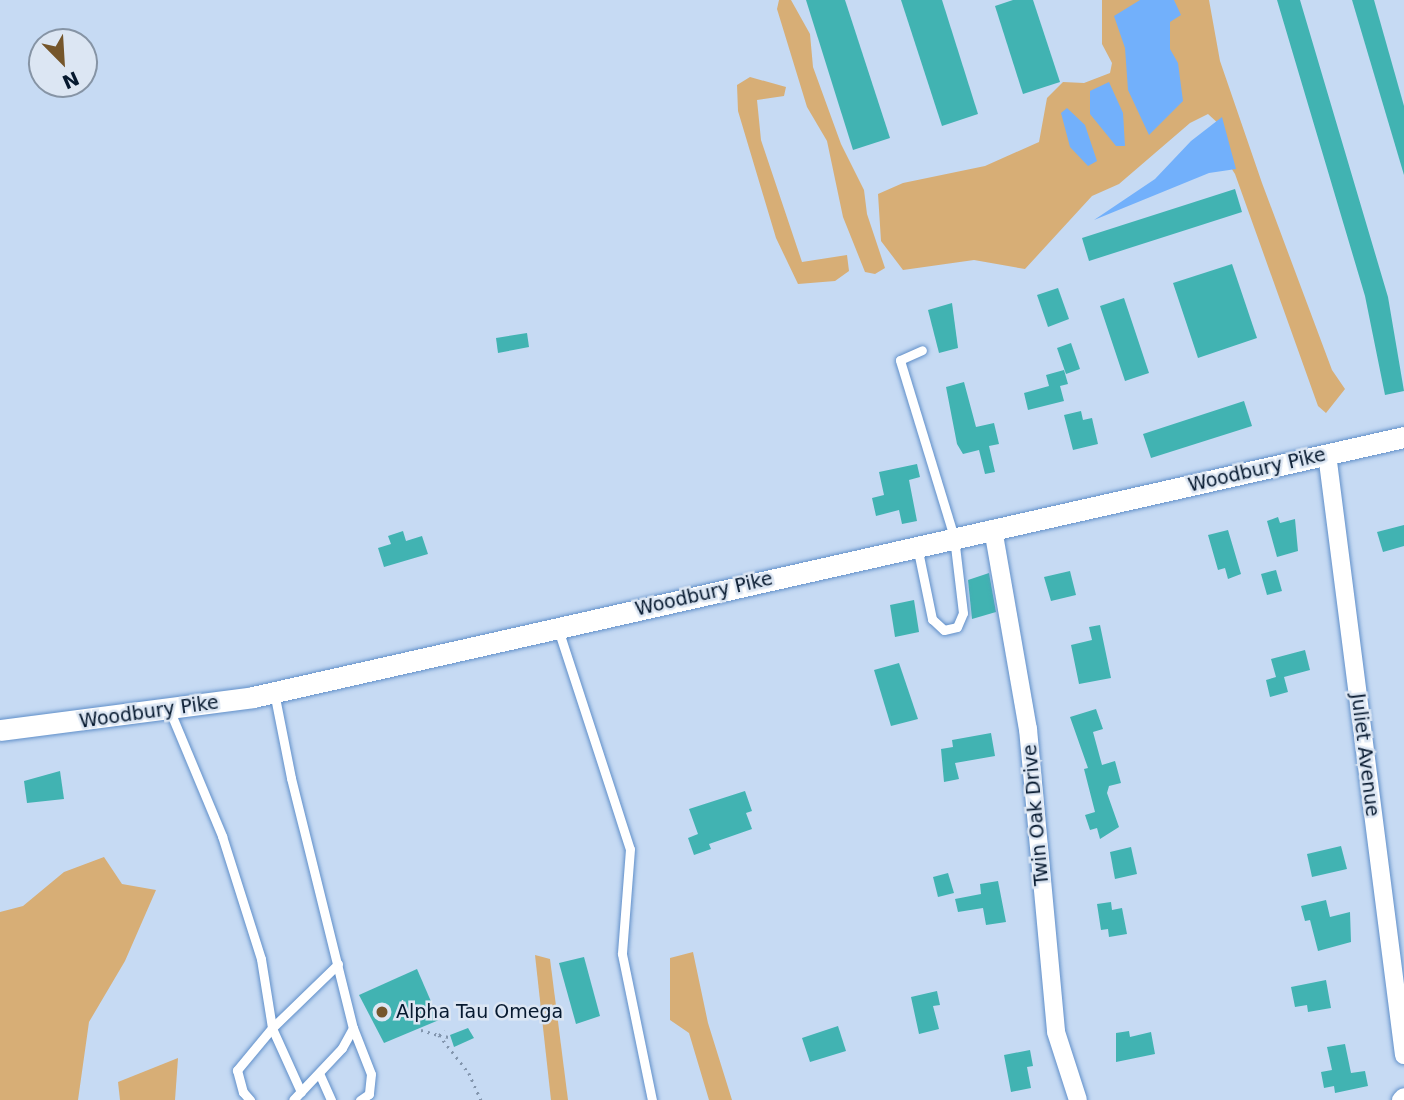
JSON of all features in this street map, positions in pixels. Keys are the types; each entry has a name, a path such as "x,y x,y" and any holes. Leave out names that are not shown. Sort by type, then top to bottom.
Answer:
{"street":[{"name":"Woodbury Pike","path":"0,730 169,709 274,692 1404,437"},
{"name":"Juliet Avenue","path":"1327,454 1404,1055"},
{"name":"Twin Oak Drive","path":"993,528 1028,729 1056,1032 1078,1100"}],"lane":[{"path":"917,546 932,619 937,626 950,629 962,620 963,613 954,537 900,360 908,353 922,350"},
{"path":"558,628 630,849 622,954 652,1100"},
{"path":"274,692 353,1028 371,1074 369,1094 360,1100"},
{"path":"169,709 226,848 261,959 272,1028 301,1092"},
{"path":"250,1100 243,1092 237,1070 272,1028 338,964"},
{"path":"293,1100 342,1048 353,1028"},
{"path":"319,1073 331,1100"}],"path":[{"path":"421,1030 449,1037"},
{"path":"439,1035 445,1031"},
{"path":"439,1035 469,1073 481,1100"}],"shaded area":[{"path":"779,0 791,0 810,34 813,67 841,144 864,190 867,214 885,268 875,274 865,272 843,217 827,141 807,107 777,9"},
{"path":"1102,0 1209,0 1220,61 1262,183 1332,370 1345,389 1326,413 1318,406 1235,174 1226,160 1220,125 1208,114 1190,123 1119,184 1092,196 1025,269 974,260 903,270 881,241 878,194 903,183 985,166 1039,142 1047,98 1063,82 1084,83 1110,73 1112,63 1102,44"},
{"path":"750,77 786,87 784,96 757,100 761,140 802,262 847,255 849,271 835,281 798,284 776,238 738,111 737,85"},
{"path":"104,857 122,884 156,890 125,961 89,1022 78,1100 0,1100 0,912 23,906 64,872"},
{"path":"693,952 708,1023 732,1100 709,1100 689,1033 670,1020 670,958"},
{"path":"535,955 550,959 568,1100 551,1100"},
{"path":"178,1058 175,1100 120,1100 118,1082"}],"water":[{"path":"1140,0 1174,0 1181,15 1170,22 1170,49 1178,63 1183,101 1149,135 1128,90 1125,48 1114,16"},
{"path":"1109,82 1123,113 1125,146 1116,146 1090,114 1090,91"},
{"path":"1067,108 1085,125 1097,161 1088,166 1070,147 1061,113"},
{"path":"1222,117 1236,169 1209,173 1094,220 1155,179 1191,141"}],"building":[{"path":"806,0 845,0 890,138 853,150"},
{"path":"901,0 942,0 978,114 942,126"},
{"path":"1013,0 1033,0 1060,82 1023,94 995,6"},
{"path":"1277,0 1300,0 1388,297 1404,391 1385,395 1365,296"},
{"path":"1352,0 1374,0 1404,106 1404,175"},
{"path":"1235,189 1242,212 1089,261 1082,238"},
{"path":"1232,264 1257,338 1198,358 1173,283"},
{"path":"1058,288 1069,319 1048,327 1037,295"},
{"path":"1124,298 1149,373 1125,381 1100,306"},
{"path":"952,303 958,348 939,353 928,310"},
{"path":"527,333 529,347 498,353 496,338"},
{"path":"1071,343 1080,369 1066,374 1057,348"},
{"path":"1064,370 1068,384 1060,386 1064,401 1028,410 1024,393 1049,386 1046,375"},
{"path":"964,382 976,427 994,423 999,444 989,446 995,472 985,474 979,450 963,454 957,444 946,387"},
{"path":"1244,401 1252,426 1151,458 1143,434"},
{"path":"1081,411 1083,420 1092,418 1098,444 1073,450 1064,415"},
{"path":"917,464 920,477 909,480 917,521 902,524 899,510 876,516 872,498 884,495 879,472"},
{"path":"1278,517 1280,523 1295,519 1298,551 1277,557 1267,521"},
{"path":"1404,525 1404,546 1383,552 1377,532"},
{"path":"1228,530 1241,574 1228,579 1225,568 1218,570 1208,535"},
{"path":"403,531 406,541 422,536 428,554 384,567 378,548 391,544 388,536"},
{"path":"1276,570 1282,591 1267,595 1261,574"},
{"path":"1070,571 1076,595 1051,601 1044,577"},
{"path":"989,573 996,612 972,619 968,580"},
{"path":"914,600 919,632 895,637 890,605"},
{"path":"1100,625 1111,678 1079,684 1071,645 1092,640 1089,627"},
{"path":"1305,650 1310,670 1284,677 1288,692 1270,697 1266,680 1276,677 1271,659"},
{"path":"899,663 918,719 891,726 874,670"},
{"path":"1096,709 1103,729 1093,732 1102,765 1115,761 1121,783 1109,786 1107,793 1119,827 1100,839 1097,828 1090,830 1085,815 1095,812 1084,769 1088,768 1070,717"},
{"path":"991,733 995,756 955,763 959,779 944,782 941,749 953,747 952,740"},
{"path":"60,771 64,799 27,803 24,781"},
{"path":"745,791 752,811 746,813 752,829 709,844 711,849 694,855 688,838 698,834 689,809"},
{"path":"1341,846 1347,869 1312,877 1307,854"},
{"path":"1131,847 1137,874 1115,879 1110,852"},
{"path":"948,873 954,893 938,897 933,877"},
{"path":"998,881 1006,922 986,925 983,908 958,912 955,899 981,894 980,884"},
{"path":"1326,900 1330,917 1350,912 1351,942 1318,951 1310,920 1305,921 1301,906"},
{"path":"1111,902 1112,910 1122,908 1127,934 1109,937 1108,929 1101,930 1097,904"},
{"path":"584,957 600,1016 576,1024 559,963"},
{"name":"Alpha Tau Omega","path":"417,969 439,1020 384,1043 359,995"},
{"path":"1326,980 1331,1008 1308,1012 1307,1005 1295,1007 1291,987"},
{"path":"937,991 940,1005 933,1006 939,1029 919,1034 911,997"},
{"path":"838,1026 846,1051 810,1062 802,1038"},
{"path":"468,1028 474,1038 454,1047 450,1035"},
{"path":"1129,1031 1130,1037 1151,1032 1155,1054 1116,1062 1116,1033"},
{"path":"1345,1044 1351,1073 1365,1071 1368,1086 1335,1093 1334,1086 1324,1088 1321,1072 1332,1070 1327,1047"},
{"path":"1030,1050 1033,1066 1027,1067 1031,1088 1011,1092 1004,1055"}],"place":[{"name":"Alpha Tau Omega","path":"382,1012"}]}
